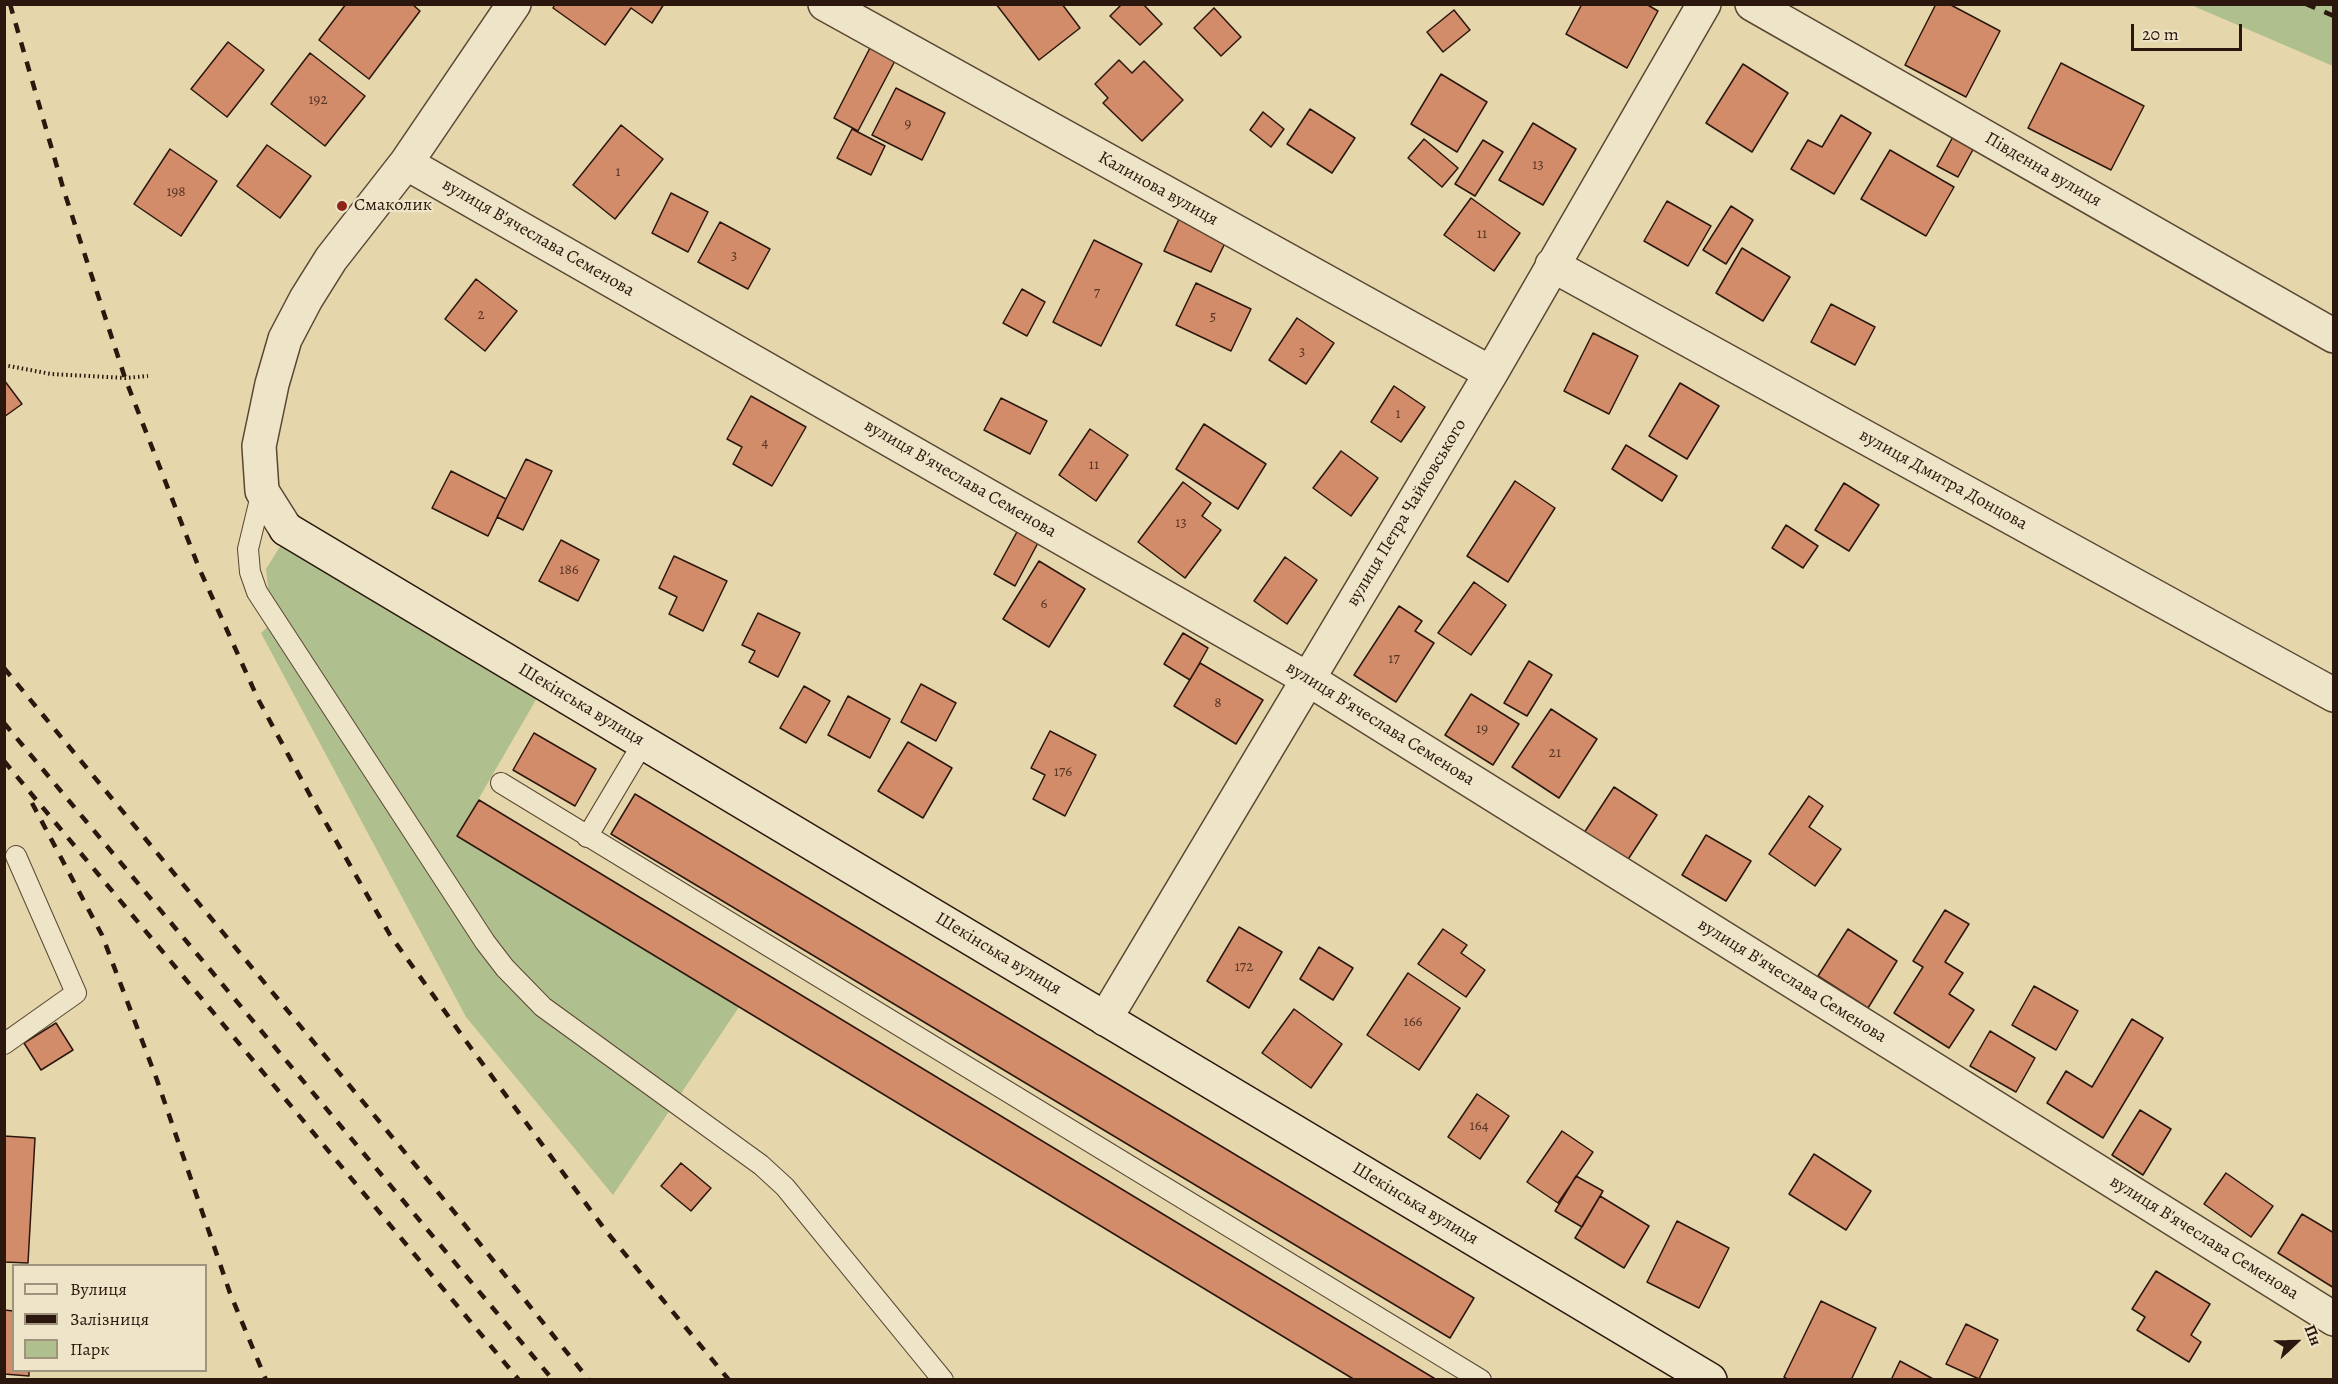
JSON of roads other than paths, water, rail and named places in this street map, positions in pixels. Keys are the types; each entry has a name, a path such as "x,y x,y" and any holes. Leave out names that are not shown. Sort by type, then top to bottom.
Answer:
{"street":[{"path":"262,491 259,446 272,384 285,339 306,299 332,259 406,163 514,4"},
{"name":"Калинова вулиця","path":"825,4 1491,373"},
{"name":"вулиця Петра Чайковського","path":"1105,1018 1491,373 1704,4"},
{"name":"Південна вулиця","path":"1752,4 2334,336"},
{"name":"вулиця В'ячеслава Семенова","path":"406,163 1308,679 2334,1319"},
{"name":"вулиця Дмитра Донцова","path":"1552,266 2334,695"},
{"name":"Шекінська вулиця","path":"262,491 286,529 1710,1380"}],"lane":[{"path":"262,491 248,549 250,572 257,592 485,942 505,969 543,1007 761,1165 785,1187 943,1380"},
{"path":"587,837 643,742"},
{"path":"501,783 1480,1380"},
{"path":"4,1044 76,993 16,856"}],"railway":[{"path":"10,4 64,191 125,378 199,568 258,699 390,935 606,1231 729,1380"},
{"path":"2306,4 2334,16"},
{"path":"4,668 460,1219 589,1380"},
{"path":"4,723 553,1380"},
{"path":"4,761 519,1380"},
{"path":"32,803 102,935 157,1080 230,1293 266,1380"}],"place":[{"name":"Смаколик","path":"342,206"}]}
